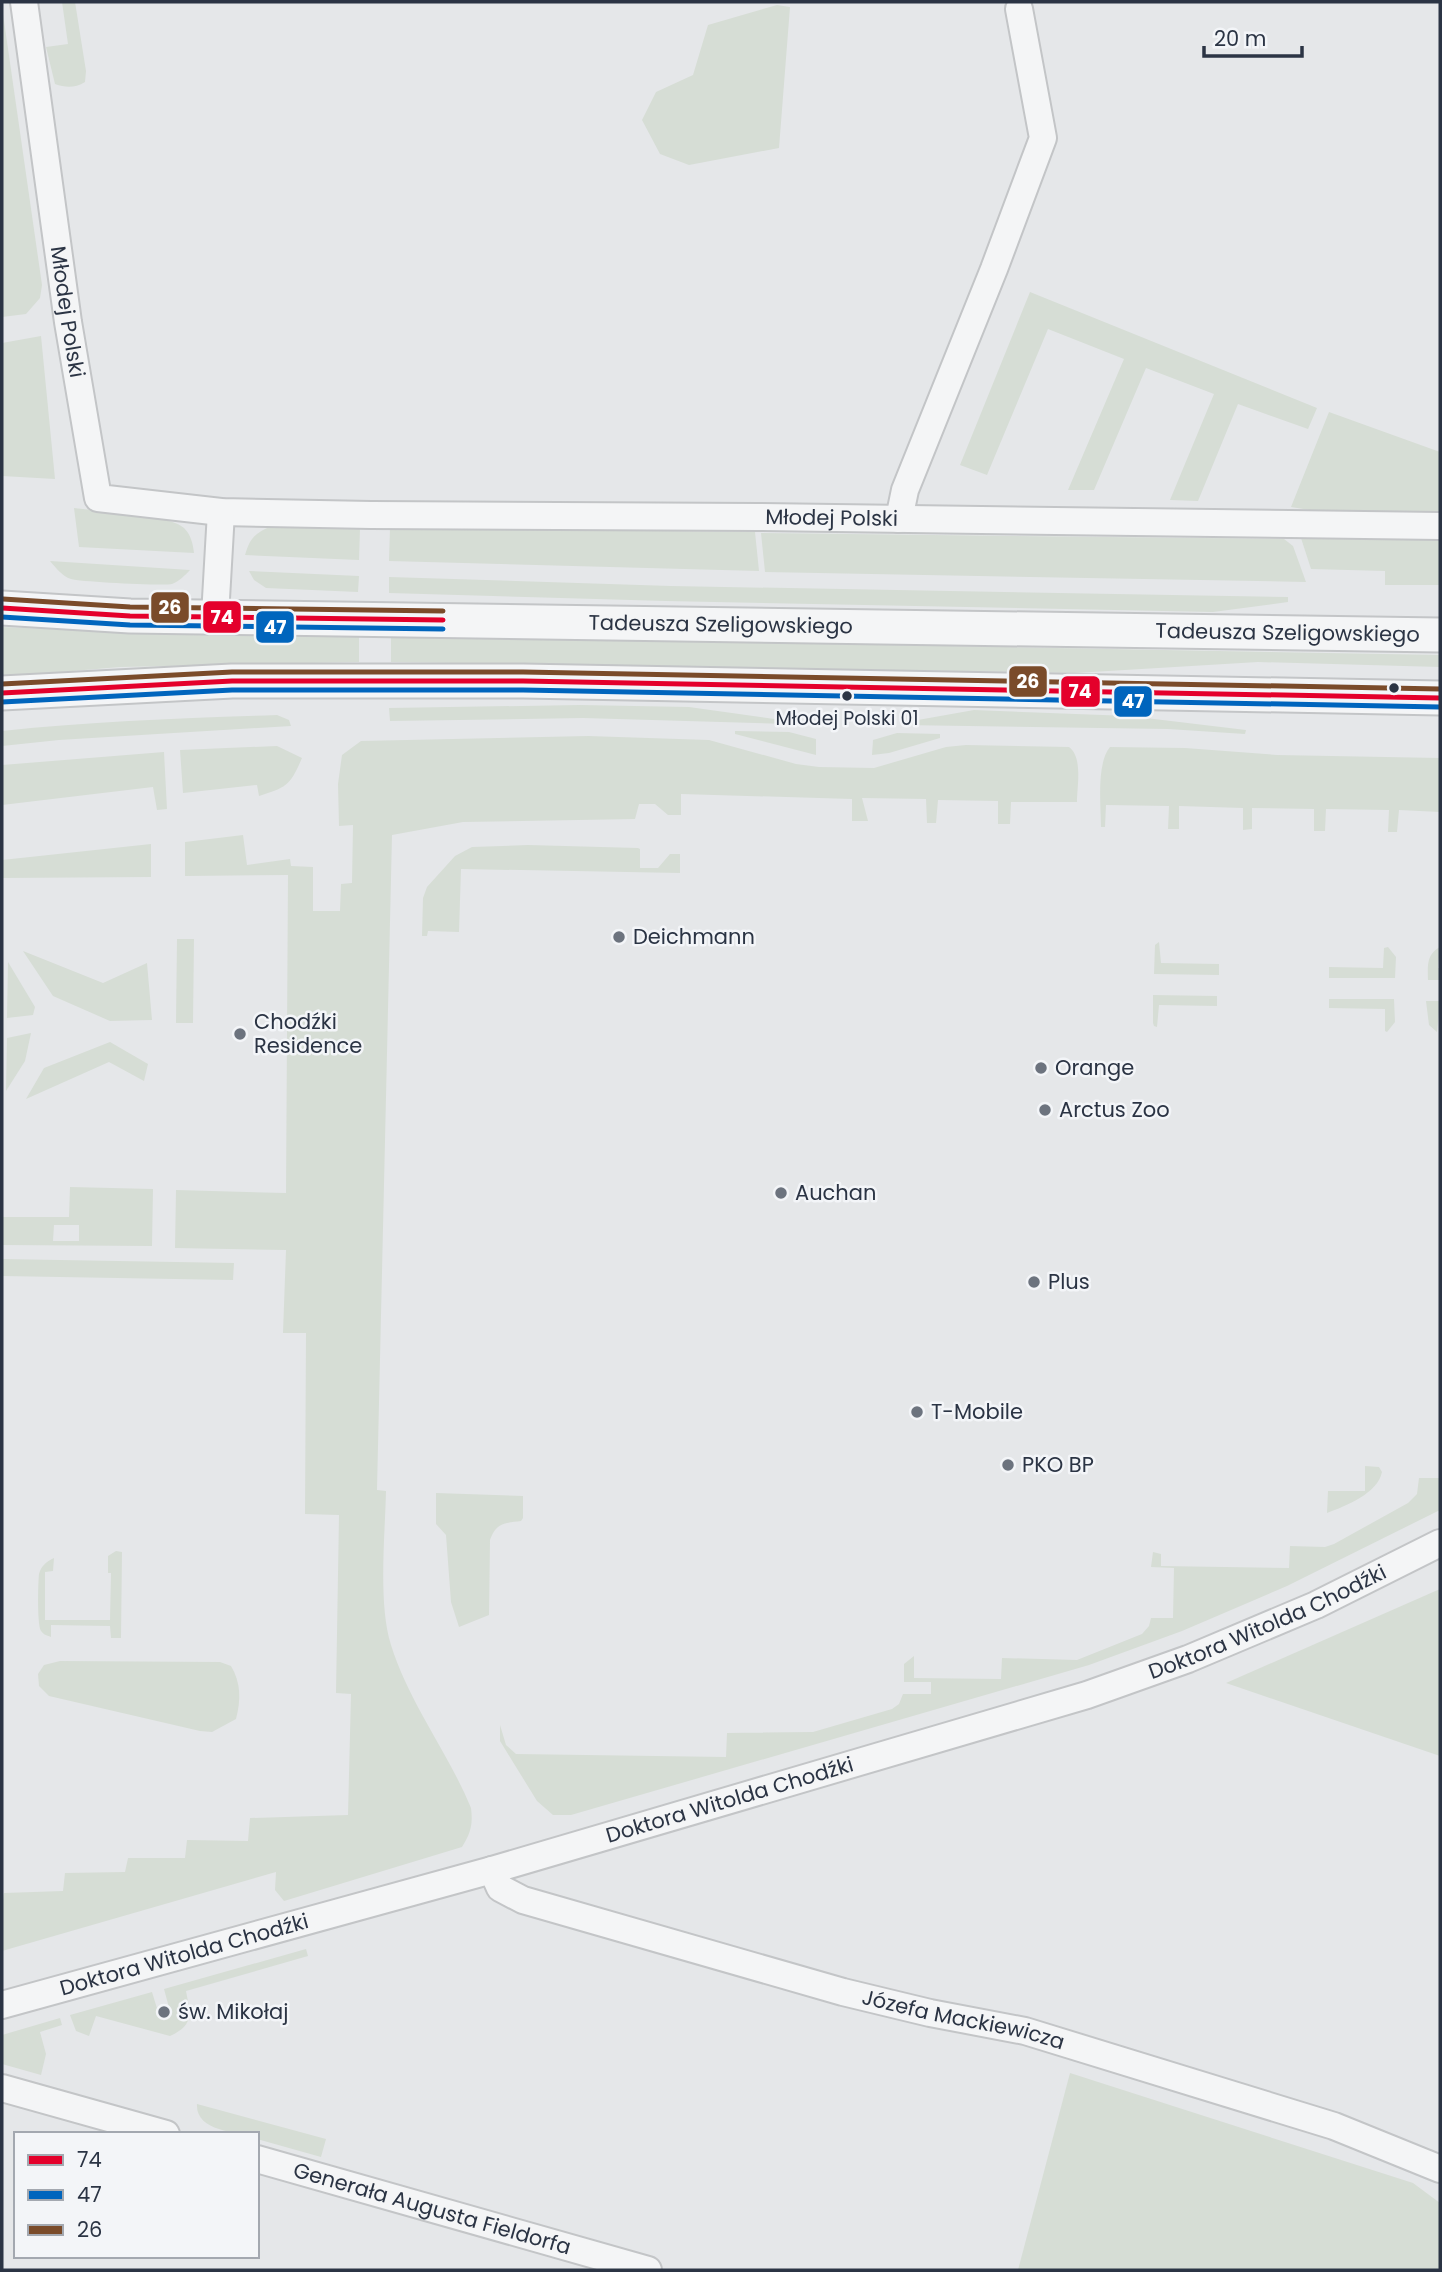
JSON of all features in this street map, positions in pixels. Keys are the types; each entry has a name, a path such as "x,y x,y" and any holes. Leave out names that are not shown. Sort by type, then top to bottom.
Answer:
{"street":[{"name":"Młodej Polski","path":"24,2 68,322 98,498 221,512 385,516 1440,526"},
{"path":"899,519 905,490 994,269 1042,138 1019,9"},
{"path":"215,616 221,512"},
{"name":"Tadeusza Szeligowskiego","path":"2,608 130,616 1440,635"},
{"path":"2,693 232,681 400,681 1440,698"},
{"name":"Doktora Witolda Chodźki","path":"2,2005 492,1870 1132,1681 1316,1605 1440,1543"},
{"name":"Józefa Mackiewicza","path":"492,1870 500,1888 533,1903 843,1992 1038,2035 1334,2126 1440,2169"},
{"path":"2,2088 159,2132"},
{"name":"Generała Augusta Fieldorfa","path":"259,2160 648,2270"}],"shaded area":[{"path":"62,2 75,2 86,71 85,82 67,87 55,84 46,47 68,44"},
{"path":"777,5 790,7 779,148 689,165 660,154 642,120 656,92 693,75 708,25"},
{"path":"2,7 42,285 40,298 26,314 2,317"},
{"path":"1030,292 1317,408 1308,429 1238,404 1198,501 1170,500 1214,394 1146,368 1094,490 1068,490 1124,359 1048,329 987,475 960,465"},
{"path":"41,336 55,479 2,476 2,343"},
{"path":"1329,412 1440,452 1440,511 1316,511 1291,507"},
{"path":"74,508 149,516 176,523 188,534 194,553 79,547"},
{"path":"272,526 360,528 359,560 245,555 254,537"},
{"path":"390,528 755,532 759,571 389,561"},
{"path":"761,533 1284,539 1293,546 1306,582 765,572"},
{"path":"1301,538 1440,540 1440,585 1385,585 1385,571 1311,569"},
{"path":"50,561 190,570 172,584 105,582 71,579"},
{"path":"249,571 359,576 358,592 266,588 254,580"},
{"path":"389,577 671,586 1288,597 1288,602 1213,612 666,601 389,593"},
{"path":"2,627 188,635 359,636 359,662 120,667 2,677"},
{"path":"391,636 1440,655 1440,667 1258,662 1075,673 391,662"},
{"path":"580,705 689,707 788,721 788,724 583,718 390,721 389,708"},
{"path":"974,710 1129,716 1246,730 1245,734 1168,729 901,725"},
{"path":"277,715 289,720 291,726 2,746 2,731 105,722"},
{"path":"735,731 789,732 816,739 816,755 735,734"},
{"path":"897,733 940,734 940,738 889,753 872,755 873,740"},
{"path":"588,736 709,740 796,764 819,767 874,768 946,747 966,745 1069,747 1078,765 1077,802 1011,802 1010,824 998,824 998,801 938,800 936,823 927,823 926,799 862,798 868,821 852,821 852,799 681,794 681,815 668,815 655,804 639,804 635,819 463,822 392,835 377,1490 386,1491 383,1570 385,1610 391,1645 408,1687 471,1808 469,1833 462,1847 284,1901 275,1890 276,1872 2,1951 4,1893 63,1891 65,1873 125,1872 128,1858 185,1858 187,1840 248,1841 250,1818 348,1815 351,1694 336,1693 339,1515 305,1514 306,1333 283,1333 286,1250 175,1248 176,1190 286,1193 288,875 185,876 185,842 243,835 247,865 290,859 291,866 313,867 313,911 340,911 341,884 352,883 353,825 339,826 338,784 342,755 361,741"},
{"path":"277,746 302,758 291,780 276,790 259,796 257,785 183,793 180,750"},
{"path":"1110,747 1185,748 1277,755 1440,758 1440,812 1399,810 1397,832 1388,832 1389,810 1326,809 1325,831 1314,831 1314,809 1252,808 1252,829 1243,830 1243,808 1179,806 1179,829 1168,829 1169,806 1106,805 1105,827 1101,827 1101,774"},
{"path":"164,752 167,809 157,810 153,787 2,805 2,765"},
{"path":"151,844 151,877 2,878 2,860"},
{"path":"528,845 638,848 640,868 658,868 670,854 680,854 680,873 461,869 459,932 428,931 427,936 422,936 423,898 427,887 455,856 472,847"},
{"path":"177,939 194,939 193,1023 176,1023"},
{"path":"1159,942 1161,963 1219,964 1219,975 1154,974 1155,945"},
{"path":"1388,947 1396,957 1395,978 1329,978 1329,967 1383,968 1384,948"},
{"path":"1440,947 1440,980 1428,980 1430,957"},
{"path":"23,951 103,983 147,963 152,1020 110,1021 53,996"},
{"path":"8,962 35,1007 33,1015 7,1018"},
{"path":"1153,995 1217,996 1217,1006 1159,1005 1157,1027 1153,1023"},
{"path":"1329,999 1394,999 1395,1022 1387,1032 1385,1009 1329,1008"},
{"path":"1426,1001 1440,1001 1437,1032 1429,1025"},
{"path":"31,1033 25,1061 6,1091 7,1038"},
{"path":"110,1042 148,1064 144,1081 109,1062 26,1099 44,1068"},
{"path":"70,1187 153,1189 152,1246 2,1245 2,1217 69,1217","holes":["54,1225 79,1225 79,1241 53,1241"]},
{"path":"2,1259 234,1263 233,1280 2,1276"},
{"path":"1365,1466 1379,1467 1382,1472 1379,1480 1360,1498 1327,1513 1328,1491 1365,1491"},
{"path":"1419,1478 1440,1478 1440,1510 1287,1586 1182,1631 1089,1665 571,1815 553,1815 537,1801 500,1741 500,1725 506,1745 516,1754 726,1757 727,1733 813,1732 892,1709 899,1704 903,1694 931,1694 931,1682 904,1682 904,1664 914,1656 914,1678 1001,1679 1002,1658 1077,1660 1142,1634 1149,1626 1151,1618 1173,1618 1174,1568 1151,1567 1153,1552 1161,1554 1161,1566 1289,1568 1290,1546 1325,1547 1334,1544 1408,1503 1417,1494"},
{"path":"436,1493 523,1496 521,1521 501,1525 490,1540 489,1615 459,1627 451,1602 446,1535 436,1524"},
{"path":"116,1551 122,1552 121,1638 111,1638 110,1626 51,1625 51,1637 43,1633 39,1620 38,1594 39,1574 45,1564 54,1558 53,1571 45,1572 45,1620 110,1620 111,1573 108,1573 108,1556"},
{"path":"1440,1589 1440,1756 1226,1683"},
{"path":"60,1661 220,1662 231,1666 237,1679 239,1698 236,1719 212,1732 200,1731 49,1696 39,1686 38,1674 44,1665"},
{"path":"306,1949 308,1956 186,1991 189,2018 184,2027 170,2036 96,2016 89,2036 76,2031 70,2015 152,1992 160,2018 171,2015 164,1989"},
{"path":"60,2018 62,2025 40,2032 46,2054 41,2075 2,2064 2,2035"},
{"path":"1070,2073 1413,2183 1440,2203 1440,2270 1018,2270"},
{"path":"197,2104 326,2139 321,2157 259,2140 259,2132 229,2132 219,2129 203,2120 198,2113"}],"transit line":[{"name":"26","path":"3,599 130,607 443,611"},
{"name":"74","path":"2,608 130,616 443,620"},
{"name":"47","path":"2,617 130,625 443,629"},
{"name":"26","path":"2,684 232,672 523,672 1440,689"},
{"name":"74","path":"2,693 232,681 523,681 1440,698"},
{"name":"47","path":"2,702 232,690 523,690 1440,707"}],"place":[{"name":"Młodej Polski 01","path":"847,696"},
{"name":"Deichmann","path":"619,937"},
{"name":"Chodźki Residence","path":"240,1034"},
{"name":"Orange","path":"1041,1068"},
{"name":"Arctus Zoo","path":"1045,1110"},
{"name":"Auchan","path":"781,1193"},
{"name":"Plus","path":"1034,1282"},
{"name":"T-Mobile","path":"917,1412"},
{"name":"PKO BP","path":"1008,1465"},
{"name":"św. Mikołaj","path":"164,2012"}]}
